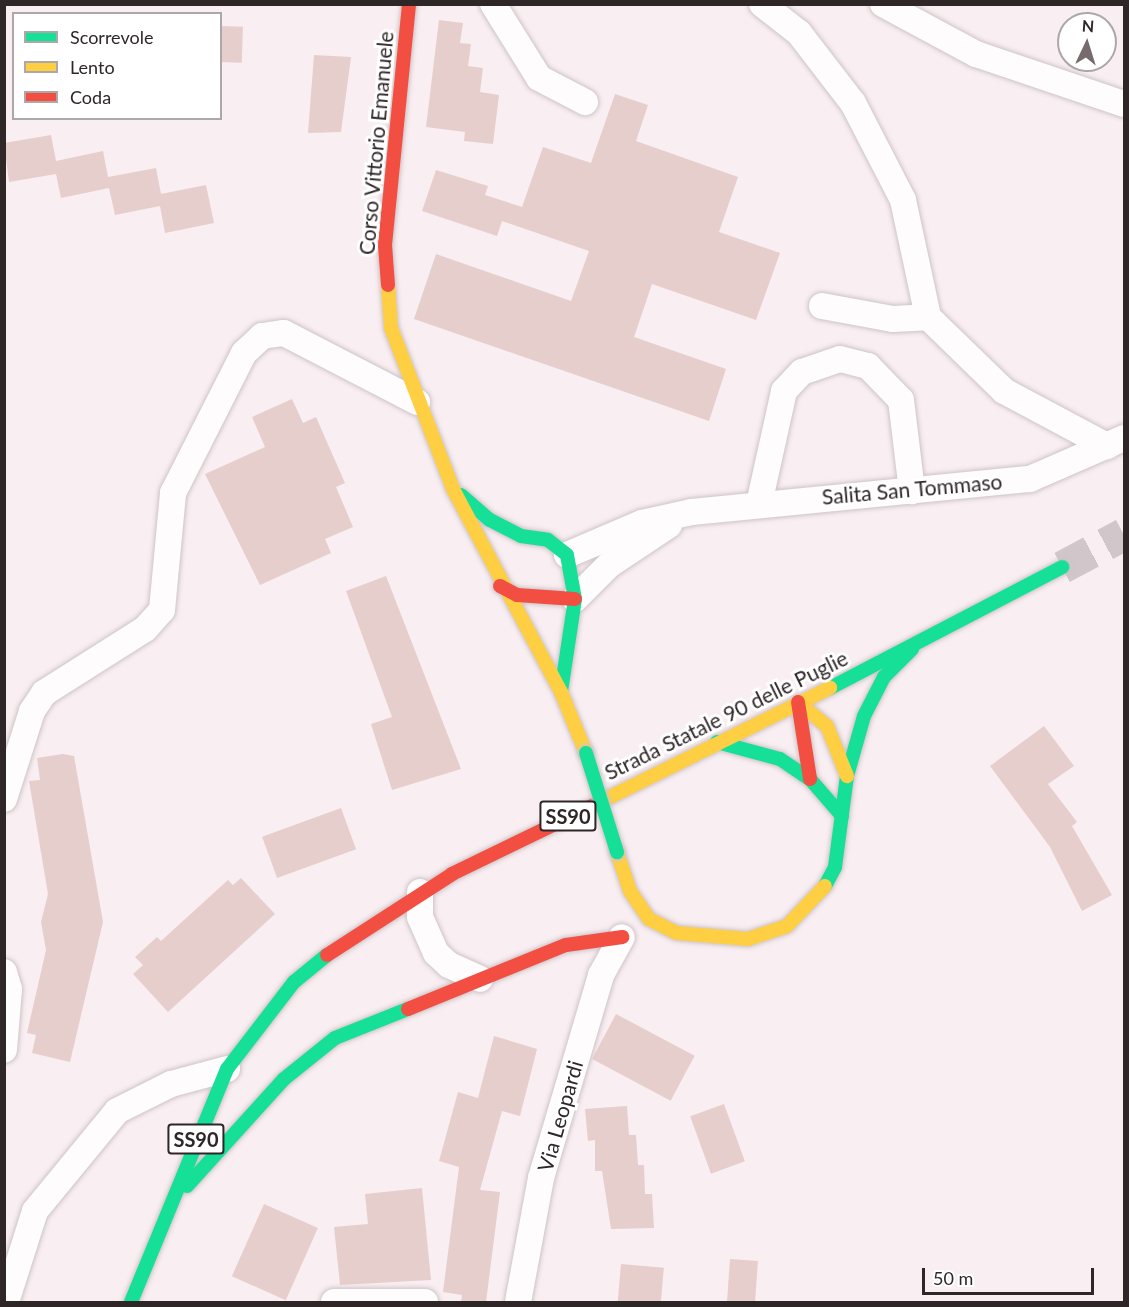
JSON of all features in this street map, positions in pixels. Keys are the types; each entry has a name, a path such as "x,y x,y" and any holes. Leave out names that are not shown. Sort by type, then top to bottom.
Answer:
{"street":[{"name":"Corso Vittorio Emanuele","path":"410,4 386,245 391,328 417,402 453,489 500,586 561,692 586,753 630,891 649,919 677,933 718,940 748,939 787,926 821,893 835,867 848,776 864,716 884,677 916,646"},
{"path":"493,4 539,78 585,102"},
{"path":"762,4 799,33 854,103 903,200 928,317 1004,391 1116,442"},
{"path":"883,4 976,54 1125,104"},
{"path":"822,306 893,319 928,317"},
{"path":"4,799 32,711 44,693 146,629 162,610 173,493 244,353 262,336 284,333 417,402"},
{"path":"759,504 784,391 802,372 840,359 868,366 901,400 912,491"},
{"name":"Salita San Tommaso","path":"567,555 642,523 692,512 1030,479 1116,442"},
{"name":"Corso Vittorio Emanuele","path":"453,489 490,520 521,536 548,540 567,555"},
{"name":"Salita San Tommaso","path":"575,599 609,565 692,512"},
{"path":"521,536 509,553 500,586 517,595 575,599"},
{"path":"561,692 575,599 567,555"},
{"name":"Strada Statale 90 delle Puglie","path":"131,1302 166,1210 227,1069 294,982 384,913 420,892 717,742 916,646 1062,567"},
{"path":"798,702 827,726 848,776"},
{"path":"798,702 810,779"},
{"path":"717,742 780,759 810,779 842,816"},
{"path":"420,892 420,917 436,953 448,965 480,979"},
{"path":"166,1210 284,1079 335,1038 566,945 622,937 649,919"},
{"name":"Via Leopardi","path":"518,1302 541,1178 602,975 622,937"},
{"path":"4,972 9,989 4,1050"},
{"path":"6,1302 35,1210 117,1111 171,1084 227,1069"},
{"path":"334,1302 425,1302"}],"building":[{"path":"439,20 463,23 460,43 471,44 468,66 483,68 480,92 499,95 493,144 464,141 465,132 426,127"},
{"path":"222,26 243,27 242,63 222,62"},
{"path":"314,55 351,57 341,132 308,133"},
{"path":"615,94 648,105 636,141 738,177 719,232 780,253 756,320 652,284 634,337 726,369 709,421 414,319 436,254 571,301 589,251 502,221 497,236 422,211 436,170 488,186 485,195 522,207 543,147 591,163"},
{"path":"51,135 56,161 103,151 108,177 156,168 161,194 206,185 214,223 165,233 160,206 115,215 109,188 61,198 56,174 9,182 4,143"},
{"path":"292,399 303,423 316,417 345,483 336,487 353,527 325,539 331,553 260,585 205,474 265,447 252,417"},
{"path":"386,576 461,769 392,790 371,724 392,717 346,591"},
{"path":"1044,726 1074,766 1048,784 1077,822 1072,826 1112,895 1082,911 1050,847 990,766"},
{"path":"63,754 74,756 103,922 70,1062 32,1053 36,1035 27,1033 46,950 41,922 48,894 29,781 40,780 37,758"},
{"path":"341,808 356,849 277,878 262,837"},
{"path":"241,878 275,914 168,1012 133,974 143,965 135,957 157,937 161,941 228,880 233,885"},
{"path":"616,1014 695,1056 671,1101 592,1059"},
{"path":"494,1036 537,1049 520,1116 502,1111 480,1190 500,1192 486,1302 461,1302 462,1295 443,1292 459,1167 439,1161 458,1092 478,1098"},
{"path":"724,1104 745,1161 711,1174 690,1116"},
{"path":"627,1106 629,1135 636,1135 638,1165 644,1165 645,1194 652,1194 654,1228 611,1229 602,1171 595,1171 595,1140 588,1141 585,1109"},
{"path":"422,1188 431,1280 340,1285 334,1227 368,1224 365,1194"},
{"path":"264,1204 318,1228 286,1300 232,1276"},
{"path":"730,1259 758,1261 755,1302 727,1302"},
{"path":"621,1264 664,1268 661,1302 618,1302"}],"tunnel":[{"path":"1062,567 1124,534"}],"traffic: fast":[{"path":"461,495 490,520 521,536 548,540 567,555 575,599 561,692"},
{"path":"830,688 1062,567"},
{"path":"825,886 835,867 847,776 864,716 884,677 912,649"},
{"path":"717,742 780,759 810,779 842,816"},
{"path":"586,753 617,852"},
{"path":"131,1302 227,1069 294,982 327,955"},
{"path":"187,1186 284,1079 335,1038 408,1009"}],"traffic: slow":[{"path":"388,285 391,328 453,489 561,692 586,753"},
{"path":"600,802 830,688"},
{"path":"798,702 827,726 847,776"},
{"path":"617,852 630,891 649,919 677,933 748,939 787,926 825,886"}],"traffic: jam":[{"path":"388,285 385,245 409,4"},
{"path":"500,586 517,595 575,599"},
{"path":"798,702 810,779"},
{"path":"327,955 452,874 600,802"},
{"path":"408,1009 566,945 622,937"}]}
